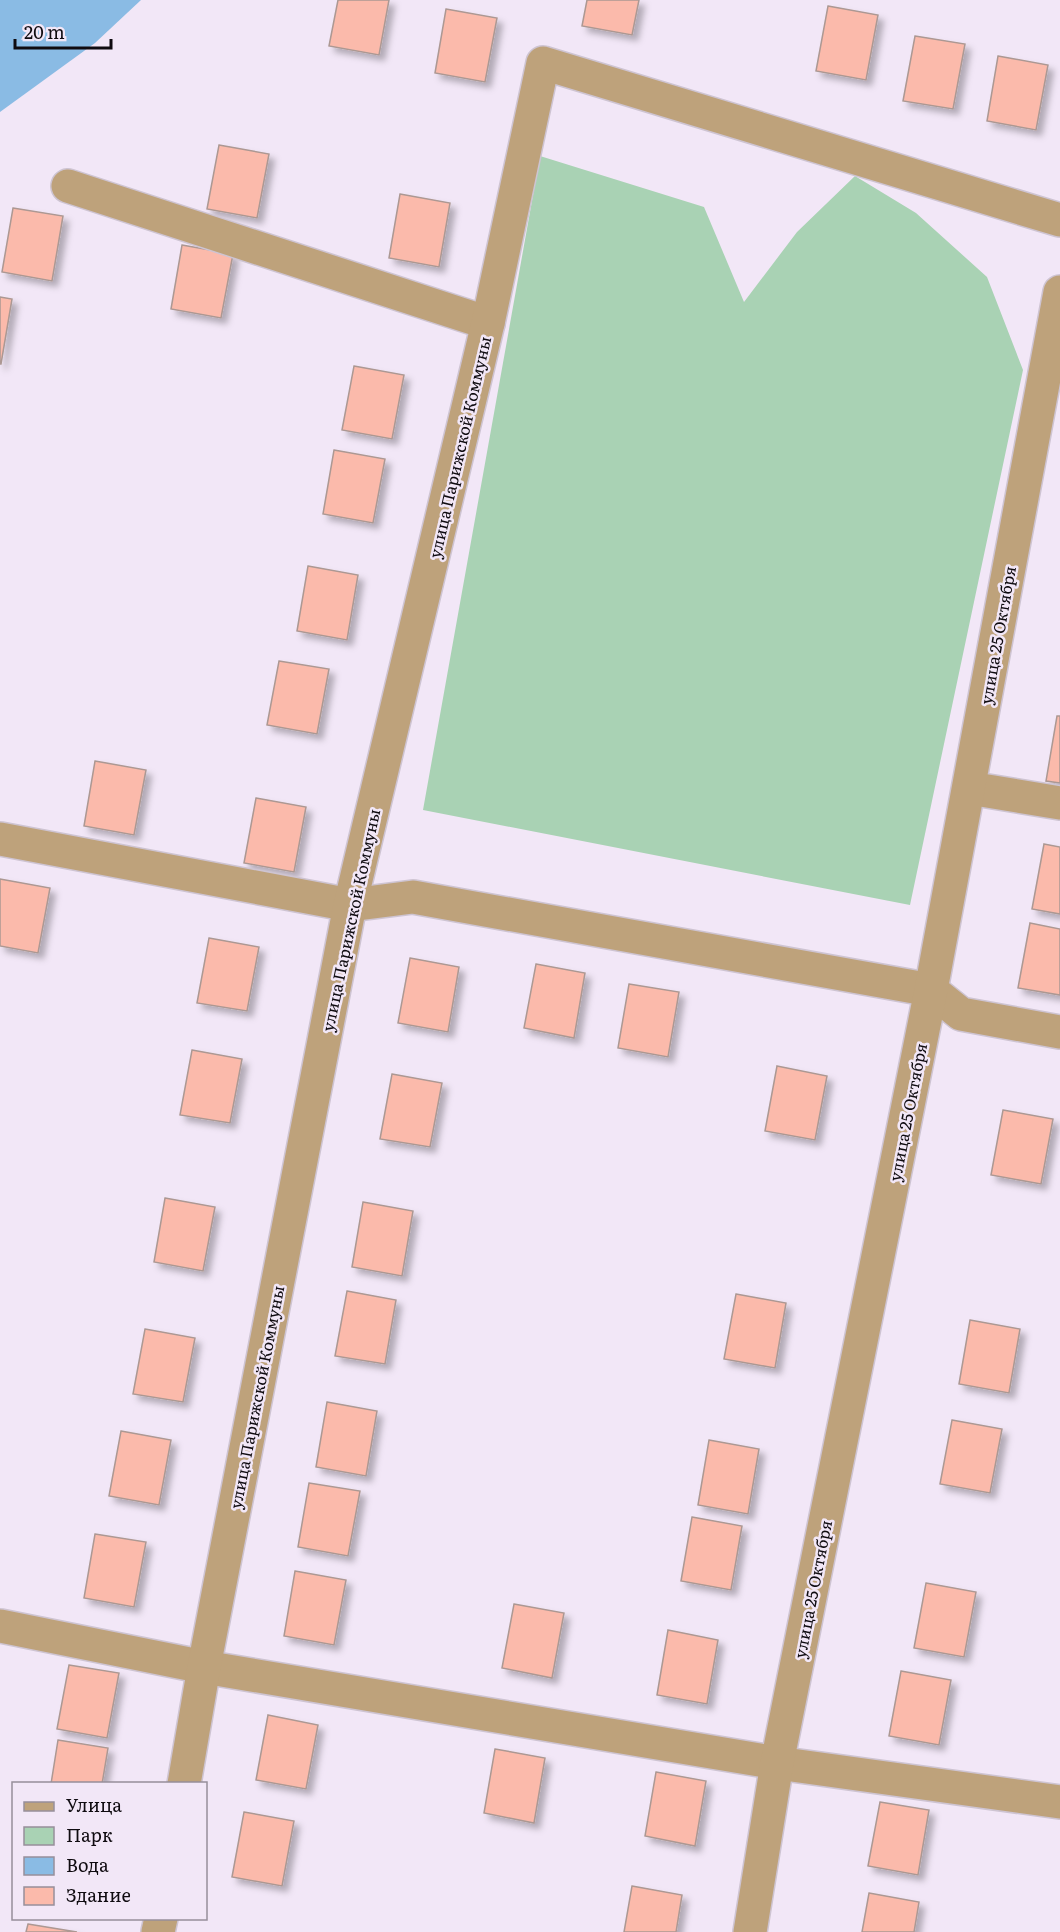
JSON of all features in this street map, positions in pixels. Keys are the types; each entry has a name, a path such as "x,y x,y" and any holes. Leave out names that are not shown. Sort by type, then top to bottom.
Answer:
{"street":[{"name":"улица Парижской Коммуны","path":"184,1782 204,1667 350,905 488,323 543,63 1060,220"},
{"path":"68,186 488,323"},
{"name":"улица 25 Октября","path":"750,1932 777,1763 932,990 1060,292"},
{"path":"969,788 1060,802"},
{"path":"0,839 350,905 413,897 932,990 961,1014 1060,1032"},
{"path":"0,1626 204,1667 777,1763 1060,1802"}],"green space":[{"path":"540,156 704,207 744,302 797,232 855,176 916,213 987,277 1023,370 910,905 423,810"}],"water":[{"path":"0,0 141,0 95,43 0,112"}],"building":[{"path":"338,0 389,0 379,55 329,46"},
{"path":"587,0 639,0 632,35 582,26"},
{"path":"828,6 878,15 866,80 816,71"},
{"path":"446,9 497,18 485,82 435,73"},
{"path":"915,36 965,44 953,109 903,101"},
{"path":"998,56 1048,65 1036,130 987,121"},
{"path":"219,145 269,154 257,218 207,209"},
{"path":"400,194 450,203 439,267 389,258"},
{"path":"13,208 63,216 52,281 2,272"},
{"path":"182,245 233,254 221,318 171,309"},
{"path":"0,297 12,299 1,364 0,364"},
{"path":"354,366 404,375 392,439 342,430"},
{"path":"334,450 385,459 373,523 323,514"},
{"path":"308,566 358,575 347,640 297,631"},
{"path":"279,661 329,669 317,734 267,725"},
{"path":"1057,716 1060,716 1060,783 1046,781"},
{"path":"95,761 146,770 134,835 84,826"},
{"path":"256,798 306,807 294,872 244,863"},
{"path":"1044,844 1060,847 1060,914 1032,909"},
{"path":"0,879 50,888 38,953 0,946"},
{"path":"1030,923 1060,929 1060,995 1018,988"},
{"path":"209,938 259,947 247,1011 197,1003"},
{"path":"410,958 459,967 448,1032 398,1023"},
{"path":"536,964 585,973 574,1038 524,1028"},
{"path":"629,984 679,992 668,1057 618,1048"},
{"path":"192,1050 242,1059 230,1123 180,1115"},
{"path":"777,1066 827,1076 815,1140 765,1131"},
{"path":"392,1074 442,1083 430,1147 380,1139"},
{"path":"1003,1110 1053,1119 1041,1184 991,1175"},
{"path":"165,1198 215,1207 203,1271 154,1262"},
{"path":"363,1202 413,1211 402,1276 352,1267"},
{"path":"347,1291 396,1300 385,1364 335,1356"},
{"path":"736,1294 786,1303 775,1368 724,1359"},
{"path":"970,1320 1020,1329 1009,1393 959,1384"},
{"path":"145,1329 195,1338 183,1402 133,1394"},
{"path":"327,1402 377,1411 366,1476 316,1467"},
{"path":"952,1420 1002,1429 990,1493 940,1484"},
{"path":"121,1431 171,1440 159,1505 109,1496"},
{"path":"709,1440 759,1449 748,1514 698,1505"},
{"path":"309,1483 360,1491 348,1556 298,1547"},
{"path":"692,1517 742,1526 731,1590 681,1581"},
{"path":"95,1534 146,1542 134,1607 84,1598"},
{"path":"295,1571 346,1580 334,1645 284,1636"},
{"path":"926,1583 976,1592 964,1657 914,1648"},
{"path":"514,1604 564,1613 552,1678 502,1668"},
{"path":"668,1630 718,1640 707,1704 657,1695"},
{"path":"69,1665 119,1673 107,1738 57,1729"},
{"path":"901,1671 951,1680 939,1745 889,1736"},
{"path":"268,1715 318,1725 306,1789 256,1780"},
{"path":"58,1740 108,1748 102,1782 51,1782"},
{"path":"495,1749 545,1758 534,1823 484,1813"},
{"path":"656,1772 706,1781 695,1846 645,1836"},
{"path":"880,1802 929,1810 918,1875 868,1866"},
{"path":"244,1812 294,1821 282,1886 232,1877"},
{"path":"632,1886 682,1895 676,1932 624,1932"},
{"path":"869,1893 919,1902 914,1932 862,1932"},
{"path":"28,1924 77,1932 26,1932"}]}
